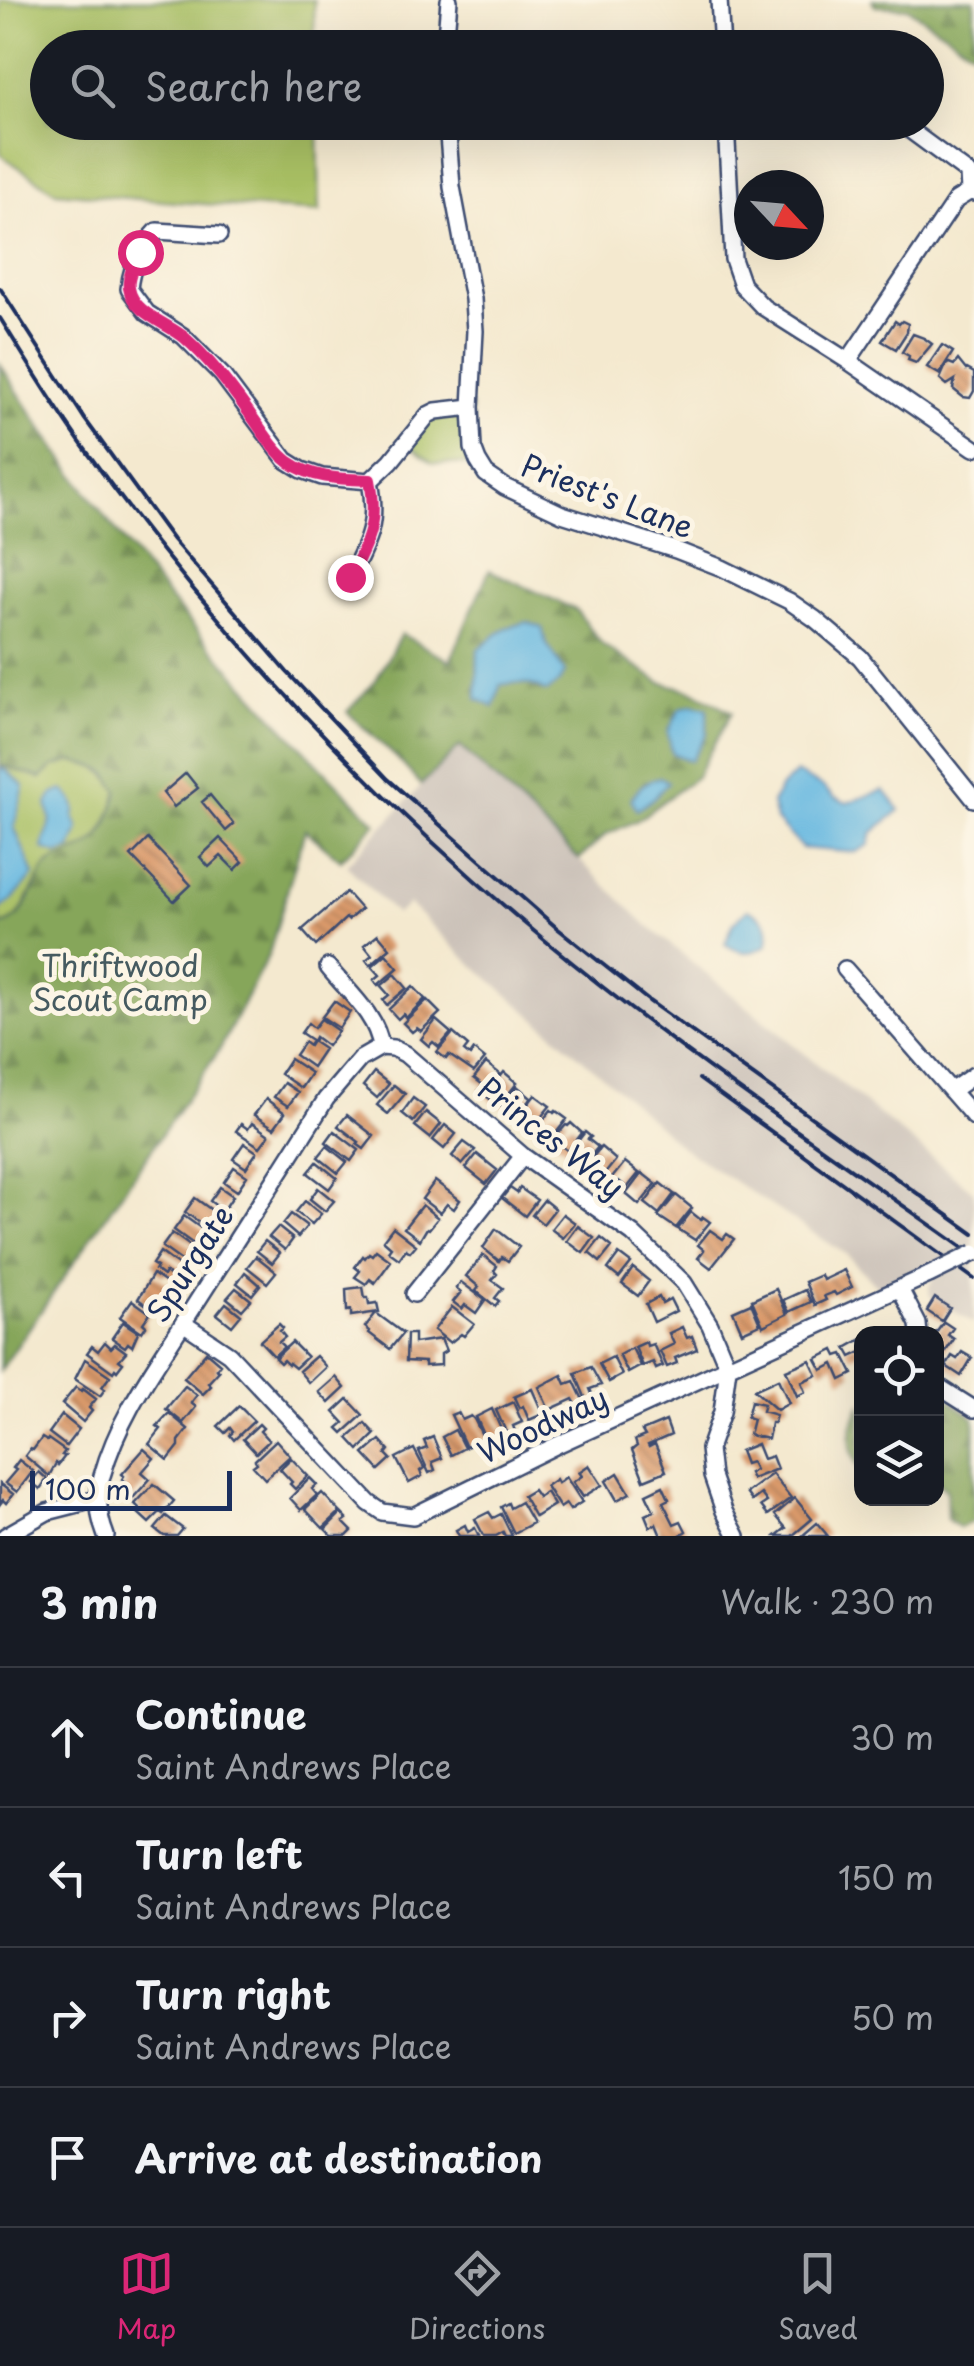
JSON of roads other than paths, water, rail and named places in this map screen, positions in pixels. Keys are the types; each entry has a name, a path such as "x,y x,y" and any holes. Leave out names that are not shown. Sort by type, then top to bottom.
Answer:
{"street":[{"path":"446,30 449,0"},
{"path":"719,0 721,30"},
{"name":"Priest's Lane","path":"449,140 458,226 473,299 473,448 486,474 562,514 676,550 789,601 860,657 974,799"},
{"path":"727,140 733,259 742,286 763,306 974,448"},
{"path":"848,360 956,200 972,192 968,172 924,140"},
{"path":"219,235 157,231 140,252 128,289 147,314 183,336 222,376 286,460 322,477 370,480 428,416 436,411 471,407"},
{"path":"350,577 374,521 370,480"},
{"path":"328,967 374,1022 381,1047"},
{"path":"844,968 974,1117"},
{"name":"Princes Way","path":"381,1047 406,1054 523,1156 580,1194 659,1256 684,1283 710,1325 728,1368"},
{"name":"Spurgate","path":"106,1536 98,1499 101,1478 140,1388 326,1100 360,1059 381,1047"},
{"path":"951,1091 974,1074"},
{"path":"414,1294 523,1156"},
{"name":"Woodway","path":"184,1323 229,1354 369,1503 382,1512 413,1516 556,1445 974,1253"},
{"path":"900,1289 918,1326"},
{"path":"728,1368 722,1412 709,1449 715,1486 737,1536"},
{"path":"944,1390 974,1409"},
{"path":"6,1536 47,1512 98,1499"}],"water":[{"path":"527,622 542,628 546,643 565,672 561,680 547,692 524,683 500,685 494,707 477,699 478,649 506,628"},
{"path":"692,705 707,708 707,733 691,761 672,753 668,732 680,709"},
{"path":"0,768 24,786 14,827 34,875 0,909"},
{"path":"796,773 847,803 884,790 900,810 872,833 869,845 856,852 802,848 776,820 772,804 780,788"},
{"path":"660,777 668,782 637,810 631,799 646,783"},
{"path":"63,790 73,802 79,829 71,849 58,854 43,849 50,825 47,804 53,794"},
{"path":"748,909 766,923 769,938 767,945 746,952 725,944 734,922"}],"railway":[{"path":"0,288 84,418 173,540 287,672 388,779 557,928 649,1001 974,1234"},
{"path":"0,318 82,445 186,580 298,709 419,829 547,942 651,1024 974,1256"},
{"path":"699,1079 974,1279"}],"park label":[{"name":"Thriftwood Scout Camp","path":"120,981"}]}
